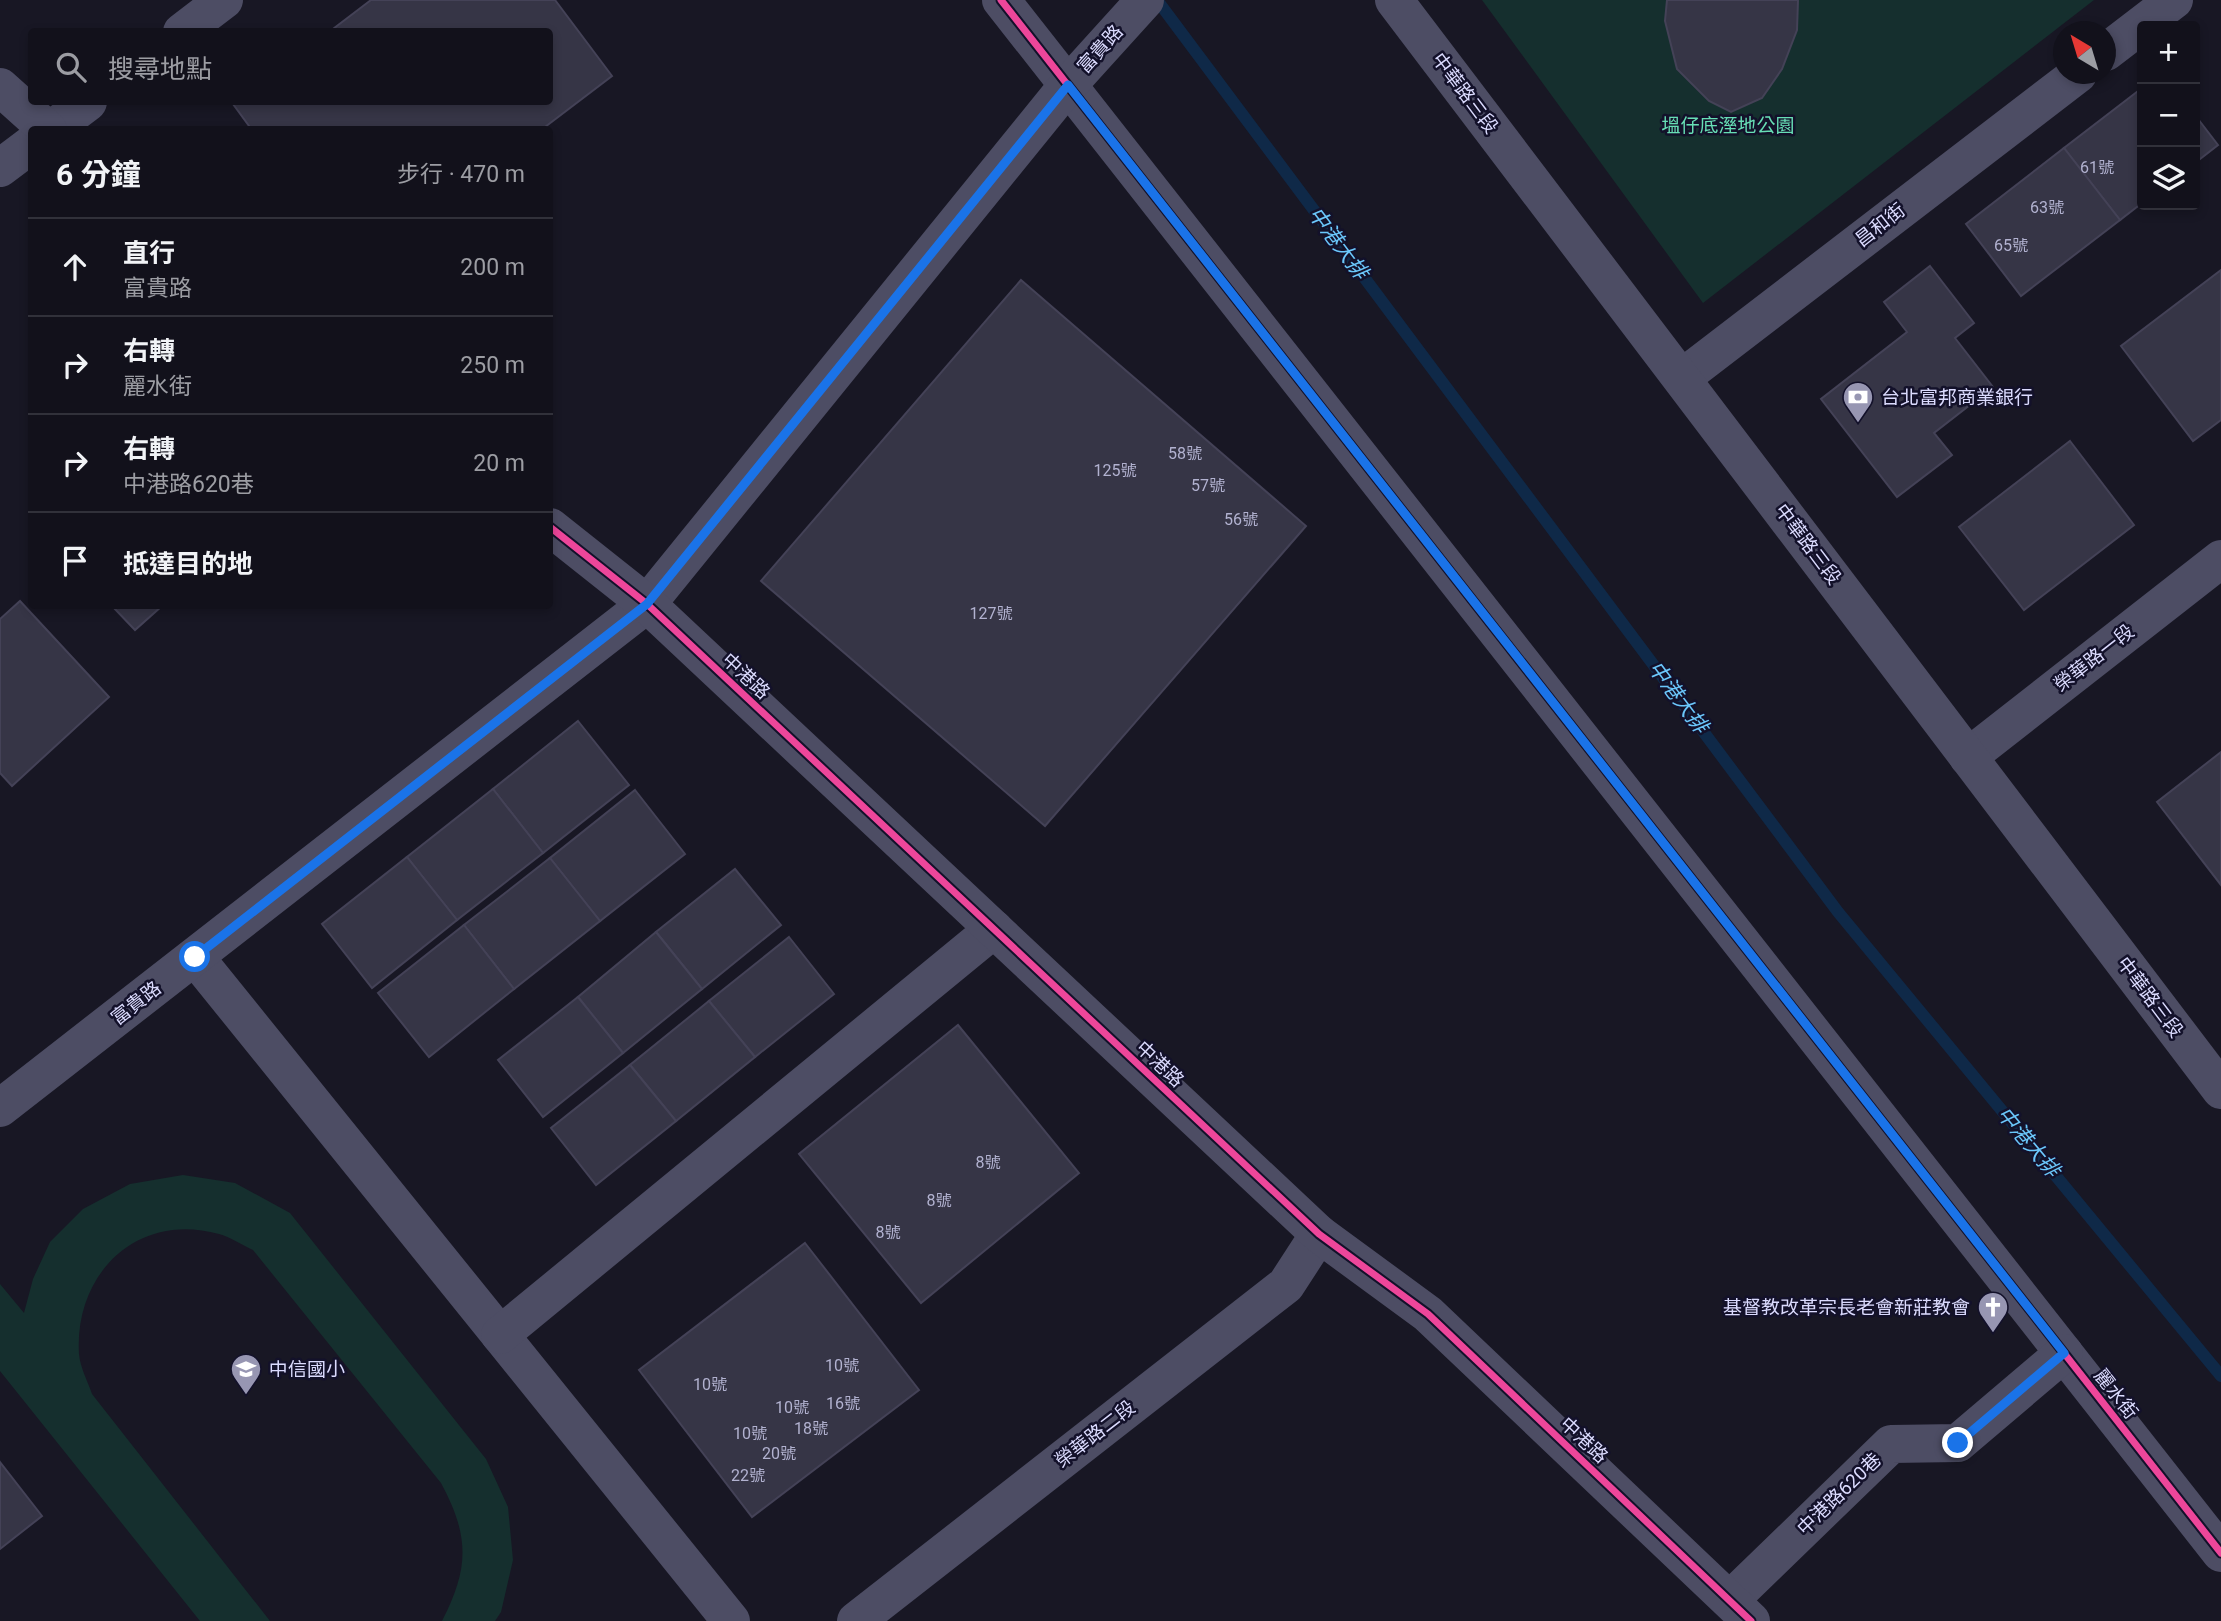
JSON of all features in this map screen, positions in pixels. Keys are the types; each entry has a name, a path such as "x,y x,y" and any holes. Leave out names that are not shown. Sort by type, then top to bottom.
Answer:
{"street":[{"path":"187,28 224,0"},
{"name":"麗水街","path":"1000,0 2221,1553"},
{"name":"富貴路","path":"0,1108 647,604 1068,85 1145,0"},
{"name":"中華路三段","path":"1394,0 1683,377 2221,1090"},
{"path":"2116,44 2174,0"},
{"name":"昌和街","path":"1683,377 2065,84"},
{"path":"0,87 44,126"},
{"path":"55,126 84,105"},
{"path":"0,168 28,147"},
{"name":"中港路","path":"553,529 647,604 1319,1234 1427,1314 1741,1610"},
{"name":"榮華路一段","path":"1968,757 2221,559"},
{"path":"500,1335 994,929"},
{"path":"195,957 731,1621"},
{"name":"榮華路二段","path":"856,1621 1286,1285 1319,1234"},
{"name":"中港路620巷","path":"1741,1610 1891,1444 1958,1443 2064,1353"}],"green space":[{"name":"塭仔底溼地公園","path":"1482,0 2094,0 2067,21 2053,21 2053,32 1703,303"},
{"path":"183,1175 235,1183 290,1213 486,1459 508,1507 513,1560 501,1612 495,1621 442,1621 457,1585 462,1552 457,1520 441,1483 253,1250 232,1239 189,1229 162,1232 137,1241 116,1255 99,1275 87,1298 80,1325 79,1354 92,1394 270,1621 200,1621 0,1371 0,1284 24,1313 33,1279 50,1242 83,1209 130,1184"}],"building":[{"path":"371,0 555,0 612,76 546,126 249,126 234,105 553,105 553,28 334,28"},
{"path":"1667,0 1798,0 1797,30 1782,69 1762,98 1731,112 1709,101 1677,69 1665,21"},
{"path":"2137,92 2137,207 2120,220 2064,148"},
{"path":"2200,122 2218,145 2200,159"},
{"path":"2064,148 2120,220 2021,296 1966,224"},
{"path":"1930,266 1974,323 1955,338 1993,387 1934,433 1952,455 1897,497 1821,399 1907,332 1884,302"},
{"path":"2221,270 2221,420 2193,441 2121,346"},
{"path":"1021,280 1306,526 1045,826 761,581"},
{"path":"2070,441 2134,525 2024,610 1959,527"},
{"path":"20,601 109,697 12,786 0,773 0,619"},
{"path":"115,609 159,609 135,630"},
{"path":"578,721 629,785 543,853 493,789"},
{"path":"2221,752 2221,885 2157,802"},
{"path":"493,789 543,853 457,920 407,857"},
{"path":"635,790 685,854 600,921 550,858"},
{"path":"407,857 457,920 372,988 322,924"},
{"path":"550,858 600,921 514,989 464,925"},
{"path":"735,869 781,925 702,989 656,932"},
{"path":"464,925 514,989 429,1057 378,993"},
{"path":"656,932 702,989 623,1053 578,997"},
{"path":"789,937 834,994 755,1057 709,1001"},
{"path":"578,997 623,1053 543,1117 498,1060"},
{"path":"709,1001 755,1057 676,1121 630,1065"},
{"path":"958,1025 1079,1173 921,1303 799,1154"},
{"path":"630,1065 676,1121 596,1185 551,1128"},
{"path":"805,1243 919,1390 752,1517 639,1370"},
{"path":"0,1462 42,1516 0,1549"}],"waterway":[{"name":"中港大排","path":"1157,0 1838,912 2221,1376"}],"cycle path":[{"path":"1001,0 2221,1553"},
{"path":"553,529 647,604 1319,1234 1428,1314 1751,1621"}],"place":[{"name":"台北富邦商業銀行","path":"1858,424"},
{"name":"基督教改革宗長老會新莊教會","path":"1993,1334"},
{"name":"中信國小","path":"246,1396"}],"route":[{"path":"195,957 647,604 1068,85 2064,1353 1958,1443"}]}
